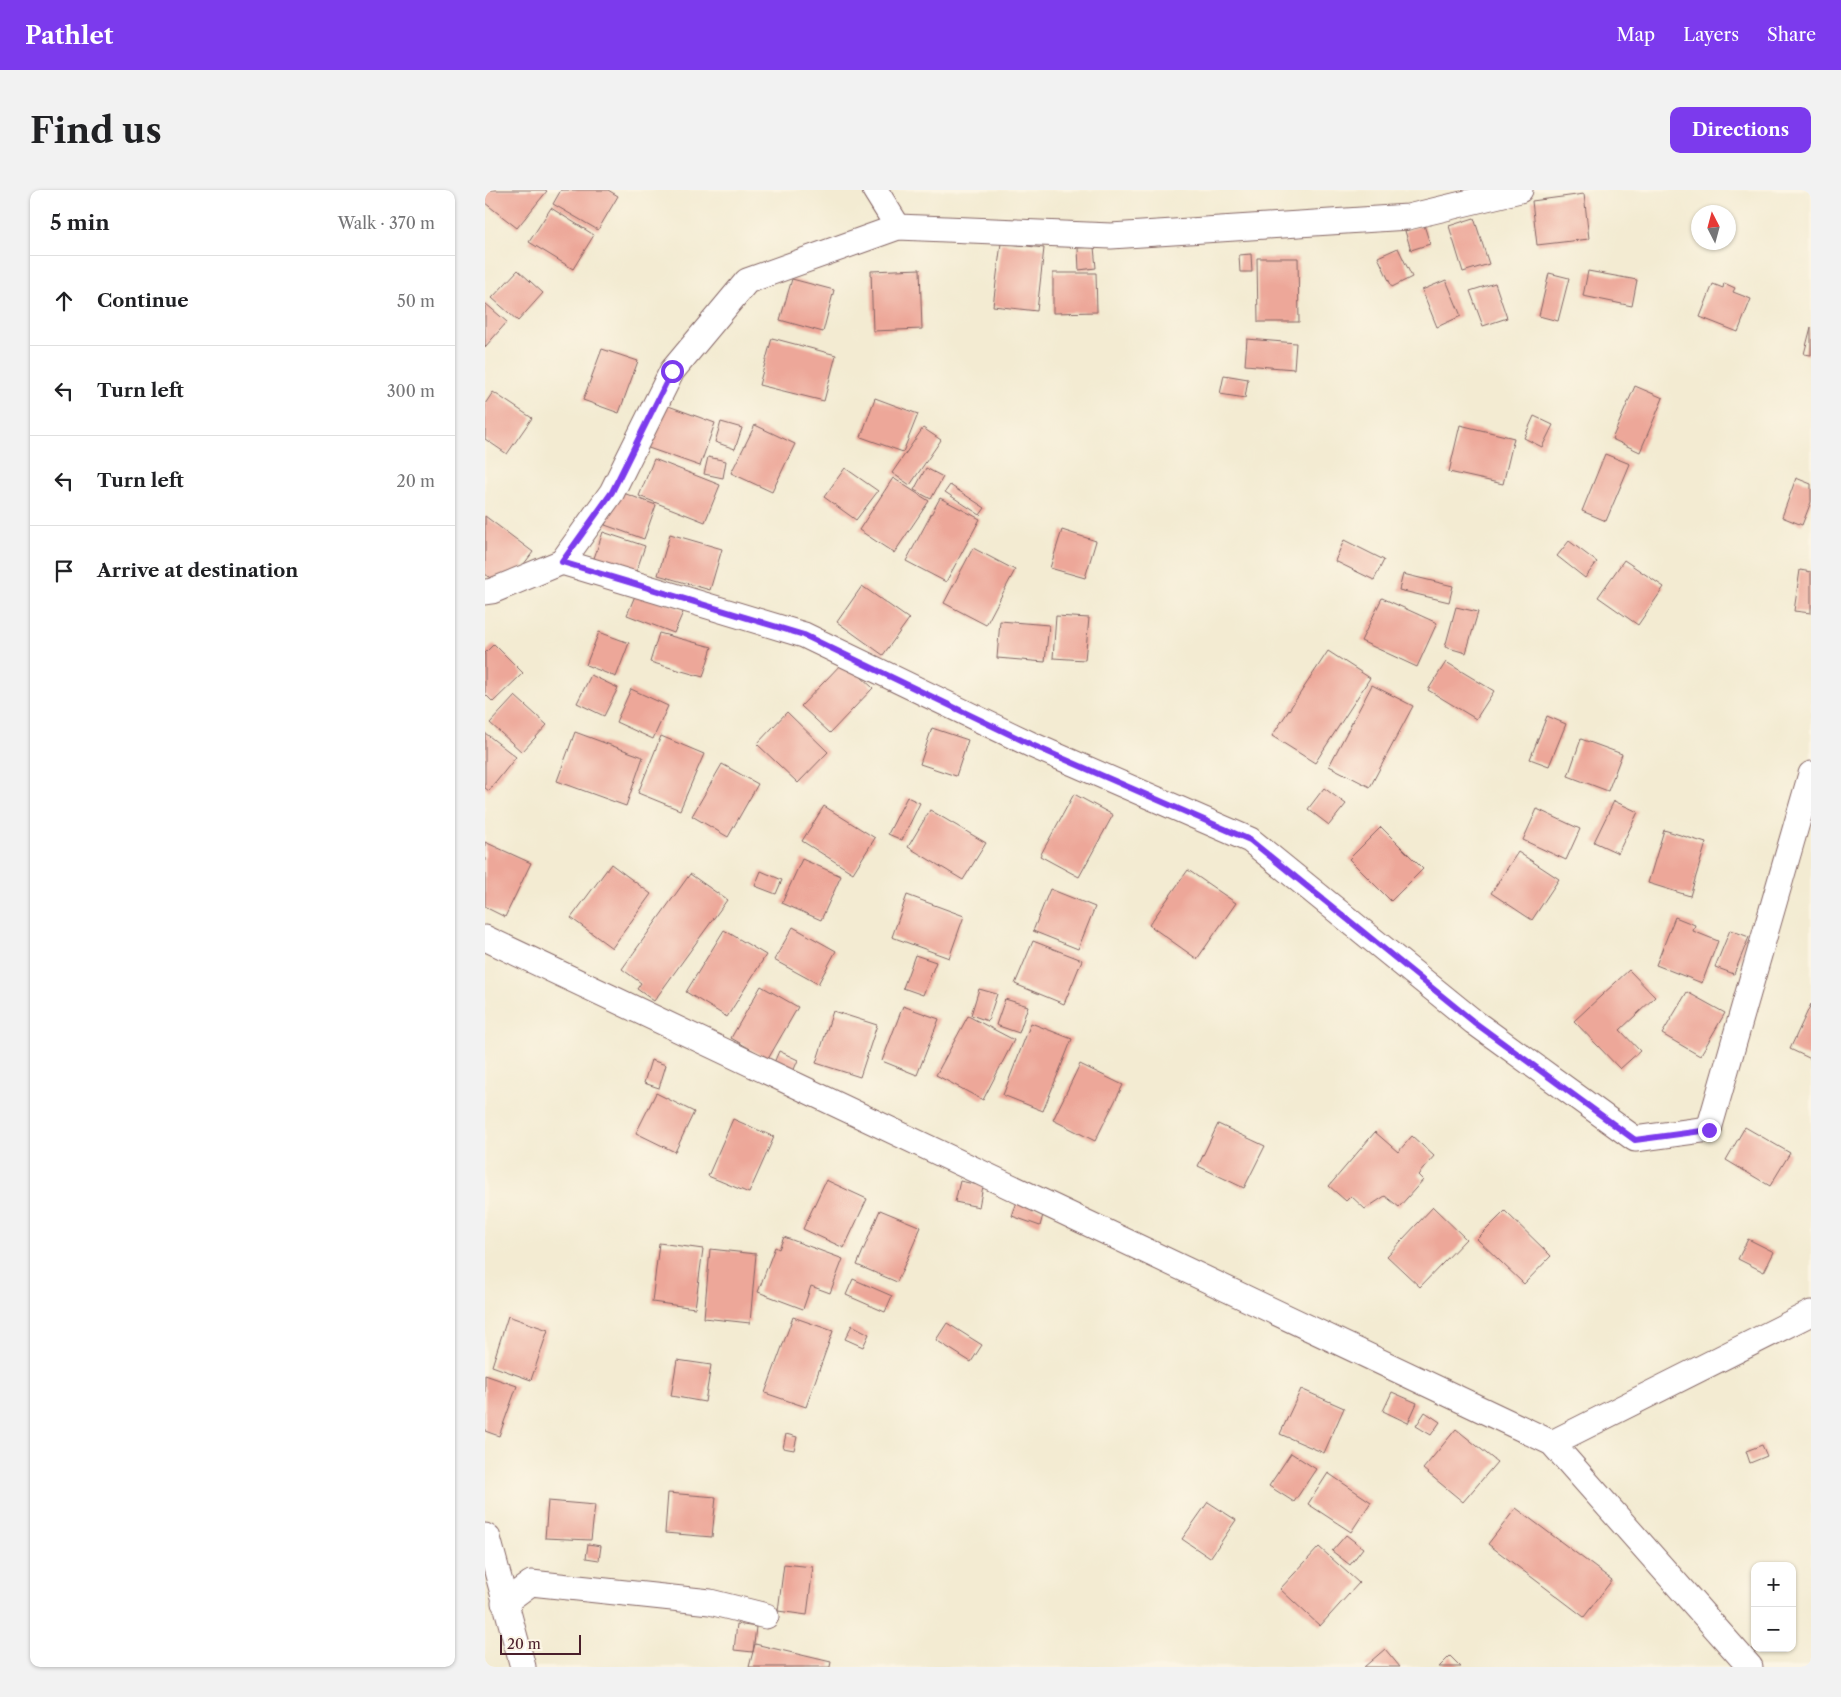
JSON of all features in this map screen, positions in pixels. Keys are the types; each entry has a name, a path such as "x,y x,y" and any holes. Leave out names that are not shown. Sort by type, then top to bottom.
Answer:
{"street":[{"path":"875,190 898,227"},
{"path":"485,592 492,591 562,562 612,492 672,371 747,282 898,227 1111,236 1408,217 1520,190"},
{"path":"562,562 804,635 1032,745 1250,840 1474,1022 1635,1140 1709,1130 1811,774"},
{"path":"485,938 1552,1443 1749,1667"},
{"path":"1552,1443 1811,1312"},
{"path":"485,1536 523,1667"},
{"path":"504,1603 531,1584 710,1602 766,1616"}],"building":[{"path":"485,190 547,191 517,228 485,203"},
{"path":"561,190 608,190 618,196 598,230 553,204"},
{"path":"1584,194 1589,239 1537,245 1532,201"},
{"path":"551,208 594,235 573,269 529,242"},
{"path":"1474,218 1489,264 1463,272 1449,226"},
{"path":"1424,225 1430,244 1411,250 1405,231"},
{"path":"1001,243 1044,248 1037,311 993,306"},
{"path":"1094,247 1096,268 1079,270 1078,248"},
{"path":"1398,248 1412,277 1392,287 1378,257"},
{"path":"1251,254 1252,272 1240,272 1239,255"},
{"path":"1257,258 1298,258 1299,322 1258,322"},
{"path":"920,269 922,329 873,331 871,271"},
{"path":"518,270 543,293 518,321 492,298"},
{"path":"1588,271 1637,280 1632,306 1583,296"},
{"path":"1053,273 1096,273 1097,312 1053,313"},
{"path":"1549,273 1569,278 1558,321 1539,316"},
{"path":"792,279 834,290 823,332 780,320"},
{"path":"1446,280 1461,316 1437,327 1422,290"},
{"path":"1495,283 1507,318 1483,326 1470,291"},
{"path":"1724,283 1735,288 1733,292 1751,299 1738,332 1700,317 1713,284 1723,288"},
{"path":"485,303 507,322 485,347"},
{"path":"1811,327 1811,355 1804,354"},
{"path":"772,338 836,355 824,401 759,385"},
{"path":"1247,339 1296,343 1294,369 1245,365"},
{"path":"602,349 638,361 619,413 583,400"},
{"path":"1224,375 1248,379 1245,398 1220,394"},
{"path":"1635,386 1663,398 1640,452 1612,439"},
{"path":"493,392 532,418 507,454 485,439 485,404"},
{"path":"875,398 918,414 903,452 861,437"},
{"path":"652,400 715,423 700,466 637,444"},
{"path":"1534,416 1553,425 1542,447 1524,438"},
{"path":"721,422 742,428 735,449 715,442"},
{"path":"755,425 795,444 772,492 731,473"},
{"path":"1460,425 1514,438 1503,484 1449,472"},
{"path":"923,428 941,440 910,485 892,473"},
{"path":"1605,454 1630,464 1606,521 1582,511"},
{"path":"708,457 726,461 723,478 704,474"},
{"path":"654,459 720,485 705,522 639,496"},
{"path":"845,468 878,491 856,520 824,497"},
{"path":"926,468 943,477 931,499 914,490"},
{"path":"893,478 929,501 894,553 859,530"},
{"path":"1796,478 1811,484 1811,502 1802,525 1782,517"},
{"path":"950,485 985,508 980,515 945,492"},
{"path":"618,491 656,505 644,539 605,525"},
{"path":"940,498 980,519 946,582 906,561"},
{"path":"485,516 533,552 505,589 485,574"},
{"path":"1062,530 1096,541 1085,578 1050,568"},
{"path":"603,532 645,546 634,578 592,564"},
{"path":"670,534 722,549 710,590 658,575"},
{"path":"1344,540 1384,560 1374,580 1335,561"},
{"path":"1569,541 1597,562 1585,578 1557,556"},
{"path":"973,548 1015,570 986,625 944,603"},
{"path":"1624,560 1664,587 1638,625 1598,597"},
{"path":"1800,570 1811,572 1811,613 1794,611"},
{"path":"1403,574 1453,586 1449,602 1399,590"},
{"path":"862,586 909,619 883,655 837,622"},
{"path":"637,591 684,610 674,633 627,615"},
{"path":"1382,598 1437,623 1417,667 1361,641"},
{"path":"1456,607 1478,612 1466,653 1445,647"},
{"path":"1056,616 1089,618 1085,660 1053,658"},
{"path":"1000,621 1049,625 1045,662 997,658"},
{"path":"599,632 629,643 616,677 586,665"},
{"path":"659,633 712,647 703,677 650,662"},
{"path":"494,644 523,673 493,702 485,694 485,653"},
{"path":"1328,651 1370,678 1315,763 1272,736"},
{"path":"844,661 873,688 830,733 801,706"},
{"path":"1446,662 1494,691 1476,719 1428,690"},
{"path":"591,675 618,688 604,716 577,703"},
{"path":"1372,685 1413,706 1370,787 1329,766"},
{"path":"631,689 668,706 653,739 616,722"},
{"path":"515,696 547,725 522,752 490,723"},
{"path":"787,712 828,752 798,783 757,744"},
{"path":"1547,716 1566,724 1549,766 1530,759"},
{"path":"932,728 968,740 956,776 920,764"},
{"path":"575,732 643,757 626,806 557,781"},
{"path":"485,733 516,757 489,791 485,788"},
{"path":"661,736 704,754 680,810 638,793"},
{"path":"1581,739 1622,754 1608,791 1568,776"},
{"path":"722,764 758,784 728,837 692,816"},
{"path":"1324,788 1346,804 1329,825 1308,809"},
{"path":"1074,794 1113,815 1079,877 1040,856"},
{"path":"907,797 920,803 902,840 888,834"},
{"path":"1614,801 1638,812 1618,853 1594,842"},
{"path":"824,806 875,838 853,873 802,841"},
{"path":"1537,809 1580,829 1566,860 1523,840"},
{"path":"930,810 986,843 963,880 908,847"},
{"path":"1381,827 1423,869 1391,901 1349,859"},
{"path":"1664,830 1706,843 1690,896 1648,883"},
{"path":"485,842 531,863 505,917 485,907"},
{"path":"1518,852 1559,879 1532,920 1491,893"},
{"path":"802,859 841,876 821,920 782,903"},
{"path":"611,864 651,894 612,948 571,918"},
{"path":"1188,870 1236,903 1197,959 1149,925"},
{"path":"761,871 782,880 776,894 755,886"},
{"path":"690,874 727,900 654,1001 637,989 641,983 622,969"},
{"path":"1050,889 1095,907 1078,949 1033,931"},
{"path":"907,895 964,916 949,958 892,937"},
{"path":"1675,917 1695,925 1693,931 1718,941 1702,983 1656,965"},
{"path":"793,927 836,951 818,984 774,960"},
{"path":"724,930 766,955 727,1017 686,992"},
{"path":"1730,930 1749,937 1734,974 1715,967"},
{"path":"1033,941 1082,960 1064,1004 1015,984"},
{"path":"915,955 936,962 923,995 903,988"},
{"path":"1629,970 1655,997 1620,1030 1640,1051 1620,1069 1574,1021"},
{"path":"761,986 798,1007 768,1059 731,1038"},
{"path":"979,989 997,994 988,1021 971,1015"},
{"path":"1687,992 1725,1013 1700,1056 1662,1034"},
{"path":"1005,999 1028,1006 1019,1033 996,1025"},
{"path":"1811,1004 1811,1059 1790,1049"},
{"path":"903,1006 939,1019 917,1075 882,1061"},
{"path":"833,1011 877,1025 860,1077 816,1063"},
{"path":"968,1016 1014,1040 983,1100 936,1075"},
{"path":"1031,1023 1072,1039 1043,1111 1003,1095"},
{"path":"779,1051 798,1060 792,1074 773,1065"},
{"path":"651,1060 666,1065 659,1088 644,1083"},
{"path":"1080,1064 1123,1085 1095,1141 1053,1120"},
{"path":"656,1093 694,1112 675,1152 636,1133"},
{"path":"733,1119 774,1137 749,1193 708,1176"},
{"path":"1218,1124 1265,1146 1244,1188 1198,1166"},
{"path":"1745,1127 1790,1153 1770,1186 1726,1160"},
{"path":"1375,1132 1398,1152 1412,1136 1434,1156 1418,1175 1423,1180 1399,1207 1385,1196 1365,1209 1351,1196 1346,1201 1329,1186"},
{"path":"826,1180 867,1199 844,1248 803,1229"},
{"path":"960,1181 983,1186 979,1207 955,1202"},
{"path":"1017,1202 1044,1211 1040,1226 1012,1216"},
{"path":"1433,1207 1466,1239 1420,1287 1387,1256"},
{"path":"880,1210 921,1227 897,1282 857,1265"},
{"path":"1505,1211 1551,1256 1524,1284 1477,1239"},
{"path":"784,1237 843,1259 830,1293 811,1286 803,1309 758,1292 775,1247 779,1249"},
{"path":"1748,1239 1774,1252 1764,1272 1738,1259"},
{"path":"659,1243 703,1249 695,1308 652,1302"},
{"path":"710,1249 756,1254 750,1323 704,1318"},
{"path":"853,1279 892,1296 885,1312 846,1295"},
{"path":"508,1316 548,1330 531,1380 492,1366"},
{"path":"793,1317 833,1331 806,1407 765,1393"},
{"path":"947,1323 982,1345 971,1362 936,1340"},
{"path":"852,1325 869,1334 863,1347 845,1339"},
{"path":"677,1360 711,1365 705,1402 671,1396"},
{"path":"485,1375 517,1386 499,1436 485,1431"},
{"path":"1301,1389 1344,1408 1324,1453 1280,1434"},
{"path":"1392,1392 1417,1403 1408,1423 1383,1411"},
{"path":"1425,1412 1440,1422 1431,1435 1416,1426"},
{"path":"1456,1429 1497,1462 1463,1502 1423,1469"},
{"path":"786,1434 797,1437 794,1450 783,1448"},
{"path":"1762,1445 1767,1456 1750,1463 1746,1451"},
{"path":"1291,1453 1316,1469 1294,1502 1269,1486"},
{"path":"1328,1473 1371,1502 1351,1532 1308,1504"},
{"path":"668,1493 716,1497 712,1537 665,1533"},
{"path":"548,1501 595,1505 591,1540 545,1538"},
{"path":"1208,1502 1236,1520 1210,1558 1182,1539"},
{"path":"1516,1508 1612,1580 1584,1617 1488,1544"},
{"path":"1346,1535 1363,1548 1350,1565 1332,1551"},
{"path":"588,1544 601,1546 599,1560 586,1558"},
{"path":"1319,1547 1359,1583 1320,1626 1280,1589"},
{"path":"784,1564 813,1567 807,1615 778,1611"},
{"path":"737,1624 756,1627 753,1652 734,1650"},
{"path":"755,1644 831,1662 830,1667 749,1667"},
{"path":"1385,1649 1400,1667 1364,1667"},
{"path":"1450,1656 1461,1667 1439,1667"}],"route":[{"path":"672,371 612,492 562,562 804,635 1032,745 1250,840 1474,1022 1635,1140 1709,1130"}]}
